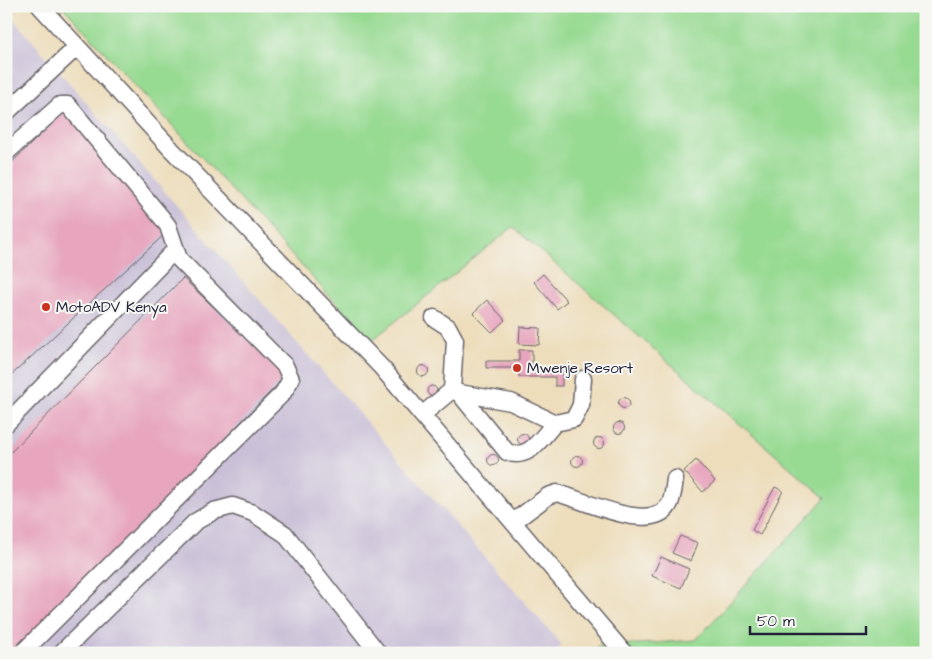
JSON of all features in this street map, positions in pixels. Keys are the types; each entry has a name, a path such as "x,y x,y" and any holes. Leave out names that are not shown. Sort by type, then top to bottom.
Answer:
{"lane":[{"path":"40,6 172,150 382,368 624,653"},
{"path":"6,113 77,47"},
{"path":"6,153 60,105 68,105 168,226 179,259 285,366 291,379 289,386 22,653"},
{"path":"6,424 175,250"},
{"path":"434,318 448,327 455,340 455,391 507,452 514,455 523,455 530,451 555,423 574,419 578,414 583,379"},
{"path":"422,415 455,391 511,402 555,423"},
{"path":"513,522 548,496 557,493 630,517 645,518 660,513 670,505 675,479"},
{"path":"60,653 195,522 214,511 233,506 253,513 285,534 378,653"}],"shaded area":[{"path":"6,11 562,645 554,653 6,653"}],"green space":[{"path":"62,6 926,6 926,653 590,653 596,647 696,640 825,498 513,227 371,341"}],"building":[{"name":"MotoADV Kenya","path":"69,107 166,233 6,380 6,168"},
{"path":"543,274 567,301 557,309 534,282"},
{"path":"183,278 286,376 15,653 6,653 6,457"},
{"path":"487,300 505,320 492,332 473,313"},
{"path":"520,327 540,328 539,345 519,344"},
{"name":"Mwenje Resort","path":"519,350 532,350 532,369 562,370 562,386 555,386 555,377 519,377 519,368 486,368 486,361 519,361"},
{"path":"421,366 425,366 428,371 427,375 421,376 418,373 418,369"},
{"path":"430,386 434,386 437,391 436,395 430,396 427,393 427,389"},
{"path":"622,398 626,398 629,403 628,407 622,408 619,405 619,401"},
{"path":"617,423 621,423 624,428 623,432 617,433 614,430 614,426"},
{"path":"521,434 525,434 528,439 527,443 521,444 518,441 518,437"},
{"path":"597,438 601,438 604,443 603,447 597,448 594,445 594,441"},
{"path":"491,455 495,455 498,460 497,464 491,465 488,462 488,458"},
{"path":"575,456 579,456 582,461 581,465 575,466 572,463 572,459"},
{"path":"696,460 715,481 703,492 684,471"},
{"path":"775,487 783,491 760,535 752,530"},
{"path":"680,536 698,543 691,561 672,553"},
{"path":"661,557 689,569 681,588 652,576"}],"place":[{"name":"MotoADV Kenya","path":"46,307"},
{"name":"Mwenje Resort","path":"517,368"}]}
